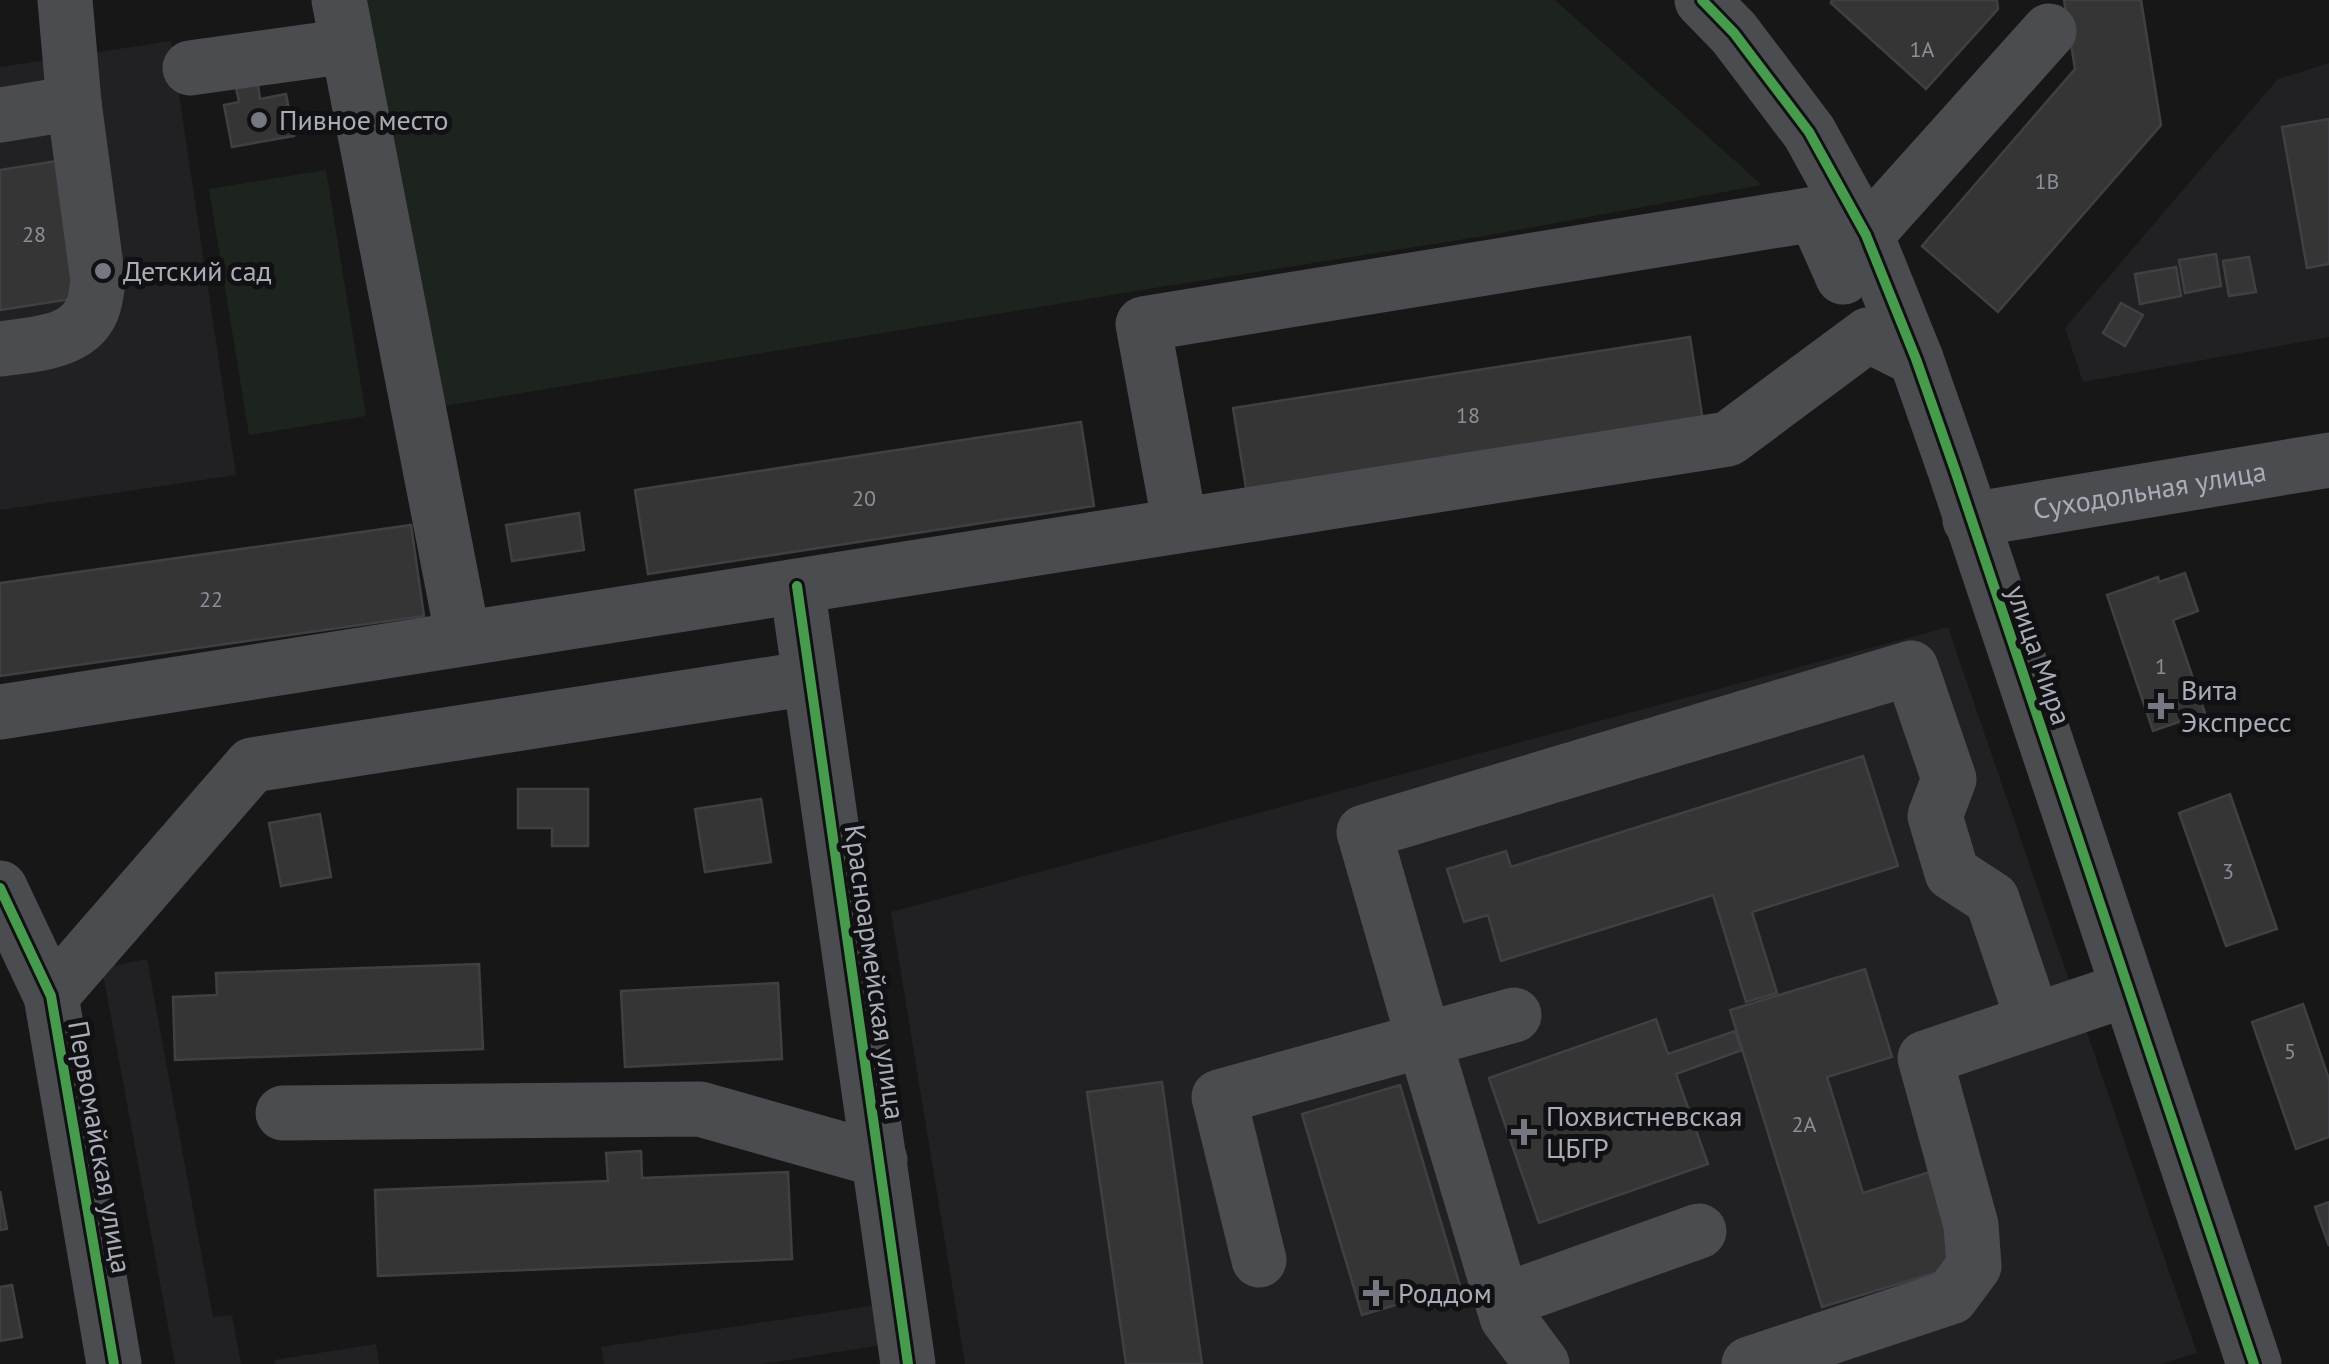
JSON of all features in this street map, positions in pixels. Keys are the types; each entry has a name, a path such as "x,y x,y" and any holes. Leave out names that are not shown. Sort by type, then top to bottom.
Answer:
{"street":[{"path":"0,349 61,339 84,323 94,308 98,281 74,103 65,0"},
{"name":"улица Мира","path":"1702,0 1734,33 1809,132 1866,235 1916,359 2254,1364"},
{"path":"190,68 343,23 463,638"},
{"path":"1866,235 2050,32"},
{"path":"0,115 74,103"},
{"path":"1180,525 1143,324 1814,214 1868,335 1916,359"},
{"path":"0,712 1728,439 1868,335"},
{"name":"Суходольная улица","path":"1970,520 2325,474"},
{"name":"Красноармейская улица","path":"797,586 908,1364"},
{"path":"1542,1364 1508,1317 1364,832 1911,668 1949,779 1935,816 1952,873 1992,900 2033,1020"},
{"path":"51,996 252,765 810,678"},
{"name":"Первомайская улица","path":"0,888 51,996 114,1364"},
{"path":"1749,1364 1951,1298 1974,1266 1972,1224 1924,1058 2128,988"},
{"path":"1260,1260 1219,1097 1514,1016"},
{"path":"283,1113 700,1109 880,1160"},
{"path":"1503,1301 1699,1231"}],"shaded area":[{"path":"358,0 1555,0 1762,185 1484,236 443,406"},
{"name":"Детский сад","path":"171,41 236,475 0,510 0,67"},
{"path":"2329,63 2329,337 2083,382 2065,328 2278,79"},
{"path":"326,170 366,416 249,435 209,189"},
{"name":"Похвистневская ЦБГР","path":"1948,627 2197,1353 2160,1364 965,1364 891,912"},
{"path":"147,959 213,1317 232,1315 241,1364 175,1364 102,968"},
{"path":"876,1305 882,1345 762,1364 604,1364 601,1347"},
{"path":"376,1344 379,1364 275,1364 274,1360"}],"building":[{"path":"1832,0 1997,0 1998,9 1926,89"},
{"path":"2064,0 2141,0 2161,125 1998,312 1922,246 2075,69"},
{"name":"Пивное место","path":"258,85 260,99 286,94 294,136 232,147 224,105 239,102 236,88"},
{"path":"2329,119 2329,264 2307,268 2282,127"},
{"path":"57,161 78,298 0,310 0,170"},
{"path":"2216,254 2221,286 2185,293 2179,260"},
{"path":"2249,257 2256,292 2229,296 2223,261"},
{"path":"2176,267 2181,296 2140,304 2135,274"},
{"path":"2121,303 2143,315 2125,346 2103,333"},
{"path":"1690,337 1703,422 1247,494 1233,408"},
{"path":"1081,422 1094,506 648,574 635,490"},
{"path":"579,513 584,550 512,561 506,525"},
{"path":"411,525 424,616 0,676 0,583"},
{"path":"2185,573 2198,611 2173,620 2205,713 2153,731 2107,595 2158,577 2159,582"},
{"path":"1863,756 1898,866 1752,912 1777,993 1746,1002 1713,895 1501,961 1488,915 1464,922 1447,869 1506,851 1511,867"},
{"path":"518,789 588,789 588,846 552,846 552,828 518,828"},
{"path":"2230,794 2277,929 2226,946 2179,813"},
{"path":"761,799 771,862 705,872 695,809"},
{"path":"320,814 331,877 281,886 269,823"},
{"path":"479,964 483,1049 175,1060 173,997 217,995 216,973"},
{"path":"1865,969 1892,1057 1827,1077 1863,1193 1936,1170 1964,1264 1822,1307 1730,1010"},
{"path":"778,983 782,1059 625,1067 621,991"},
{"path":"2303,1004 2329,1079 2329,1137 2296,1149 2252,1022"},
{"path":"1656,1019 1668,1054 1735,1031 1742,1050 1676,1074 1708,1164 1539,1223 1489,1078"},
{"path":"1162,1082 1202,1364 1126,1364 1087,1092"},
{"path":"1400,1085 1460,1286 1362,1315 1302,1114"},
{"path":"641,1151 642,1178 788,1172 792,1259 378,1276 375,1190 608,1181 606,1153"},
{"path":"0,1191 7,1229 0,1230"},
{"path":"2329,1202 2329,1246 2315,1207"},
{"path":"12,1285 22,1337 0,1341 0,1287"}],"cycle path":[{"path":"1702,0 1734,33 1809,132 1866,235 1955,470 2254,1364"},
{"path":"797,586 908,1364"},
{"path":"0,888 51,996 114,1364"}],"place":[{"name":"Пивное место","path":"259,120"},
{"name":"Детский сад","path":"103,271"},
{"name":"Вита Экспресс","path":"2161,706"},
{"name":"Похвистневская ЦБГР","path":"1524,1132"},
{"name":"Роддом","path":"1376,1293"}]}
